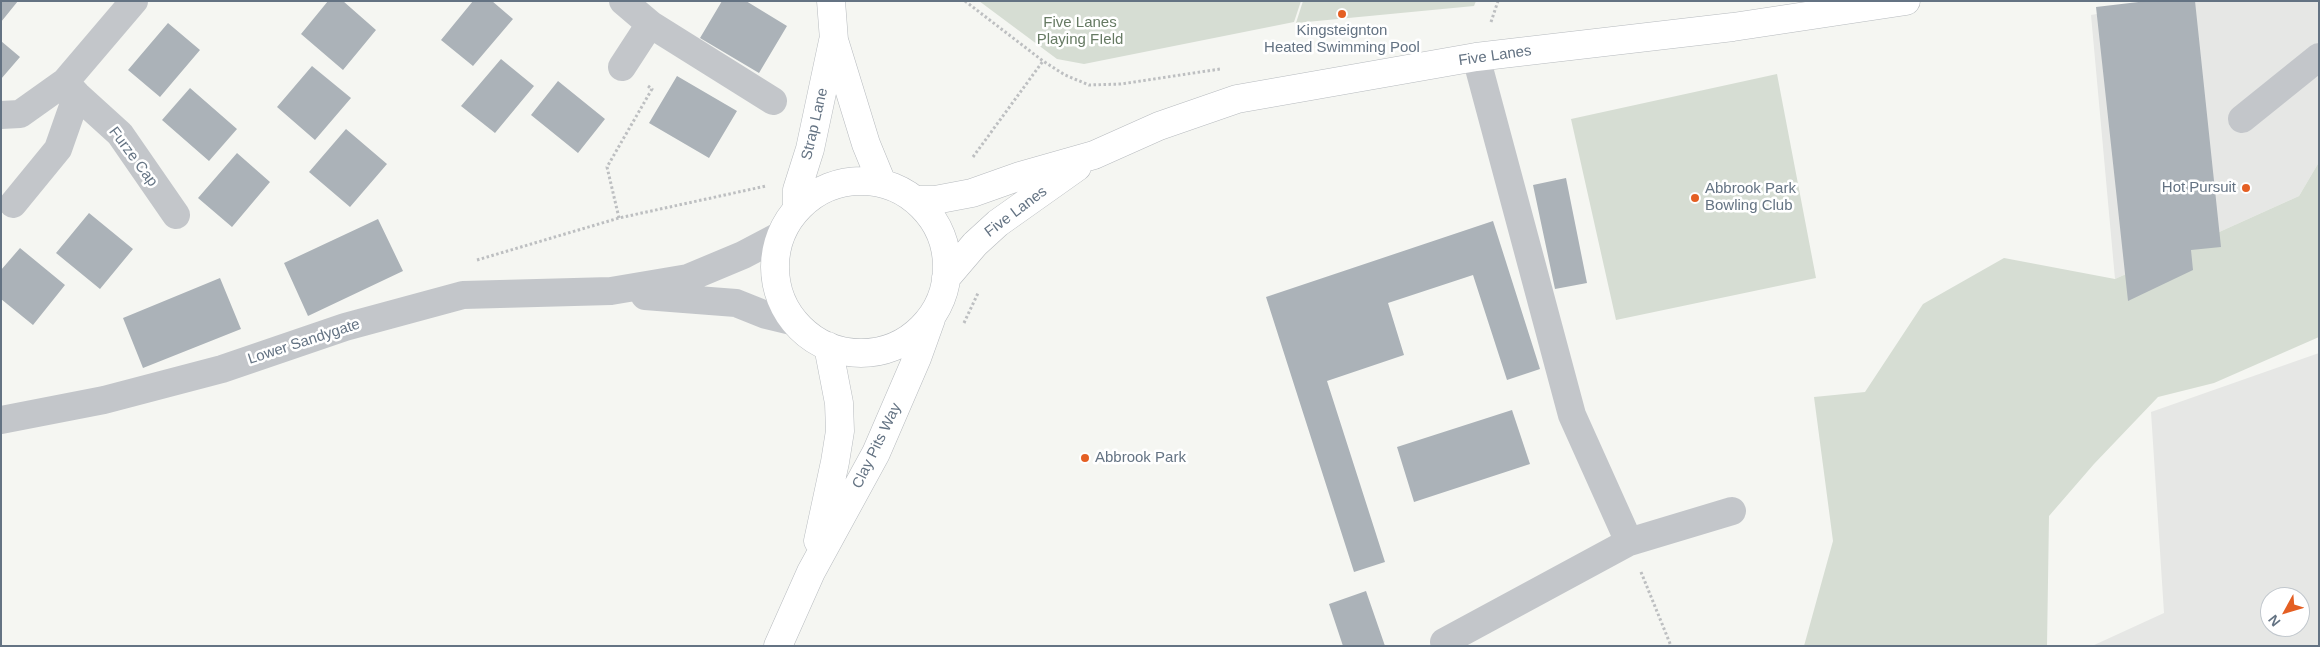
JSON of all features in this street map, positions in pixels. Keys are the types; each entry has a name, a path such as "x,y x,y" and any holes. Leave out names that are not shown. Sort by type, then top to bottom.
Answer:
{"main road":[{"name":"Strap Lane","path":"831,1 834,40 866,144 882,183"},
{"name":"Five Lanes","path":"915,200 935,200 972,193 1020,176 1094,154 1159,126 1237,99 1476,57 1733,27 1906,1"},
{"name":"Strap Lane","path":"797,209 797,190 810,149 834,40"},
{"name":"Five Lanes","path":"946,278 975,244 998,223 1094,154"},
{"path":"863,180 882,183 915,200 937,227 947,260 946,278 941,298 932,316 919,330 903,342 886,349 867,353 847,352 828,346 810,336 795,322 785,307 778,290 775,272 776,253 781,235 797,209 811,197 827,187 845,182 863,180"},
{"name":"Clay Pits Way","path":"778,646 811,572 876,453 917,358 932,316"},
{"name":"Clay Pits Way","path":"811,572 840,431 839,403 828,346"}],"street":[{"path":"13,204 58,149 71,89 134,1"},
{"path":"622,1 650,24 773,101"},
{"path":"622,67 650,24"},
{"path":"1476,57 1509,172 1572,415 1629,542"},
{"path":"2242,119 2319,57"},
{"path":"1,115 20,114 71,89"},
{"name":"Furze Cap","path":"71,89 120,134 176,214"},
{"name":"Lower Sandygate","path":"1,420 104,400 222,369 345,327 463,295 611,291 688,278 743,255 781,235"},
{"name":"Lower Sandygate","path":"611,291 664,298 697,298 736,303 766,315 795,322"},
{"path":"1444,642 1629,542 1732,511"}],"path":[{"path":"965,1 1043,61 1065,75 1089,85 1121,84 1227,68"},
{"path":"1488,30 1498,1"},
{"path":"619,218 607,167 652,89 622,67"},
{"path":"1629,542 1670,646"}],"shaded area":[{"path":"2171,1 2319,1 2319,162 2299,196 2115,279 2091,15"},
{"path":"2319,353 2319,646 2092,646 2164,613 2151,412"}],"green space":[{"name":"Five Lanes Playing FIeld","path":"979,1 1301,1 1294,22 1084,64 1057,59"},
{"name":"Kingsteignton Heated Swimming Pool","path":"1303,1 1476,1 1474,6 1296,23"},
{"name":"Abbrook Park Bowling Club","path":"1777,74 1816,278 1616,320 1571,119"},
{"path":"2319,162 2319,337 2214,383 2158,397 2094,464 2049,516 2047,646 1804,646 1833,541 1814,397 1865,392 1923,304 2004,258 2115,279 2299,196"}],"building":[{"path":"1,1 18,1 1,22"},
{"path":"328,1 343,1 376,30 343,70 301,34"},
{"path":"473,1 492,1 513,19 473,66 441,40"},
{"path":"722,1 746,1 787,26 759,73 700,38"},
{"path":"2147,1 2195,1 2221,247 2191,250 2193,270 2128,301 2096,7"},
{"path":"168,23 200,50 160,97 128,70"},
{"path":"1,41 20,57 1,79"},
{"path":"501,59 534,86 495,133 461,106"},
{"path":"312,66 351,98 315,140 277,107"},
{"path":"677,76 737,111 709,158 649,123"},
{"path":"558,81 605,119 578,153 531,115"},
{"path":"190,88 237,129 209,161 162,120"},
{"path":"346,129 387,164 350,207 309,172"},
{"path":"237,153 270,182 232,227 198,198"},
{"path":"1566,178 1587,283 1555,289 1533,185"},
{"path":"89,213 133,249 100,289 56,253"},
{"path":"378,219 403,271 308,316 284,263"},
{"path":"1493,221 1540,369 1507,380 1473,275 1388,303 1404,355 1327,381 1385,562 1354,572 1266,297"},
{"path":"20,248 65,285 33,325 1,299 1,270"},
{"path":"220,278 241,329 143,368 123,318"},
{"path":"1512,410 1530,464 1414,502 1397,447"},
{"path":"1366,591 1385,646 1343,646 1329,604"}],"place":[{"name":"Kingsteignton Heated Swimming Pool","path":"1342,14"},
{"name":"Hot Pursuit","path":"2246,188"},
{"name":"Abbrook Park Bowling Club","path":"1695,198"},
{"name":"Abbrook Park","path":"1085,458"}]}
